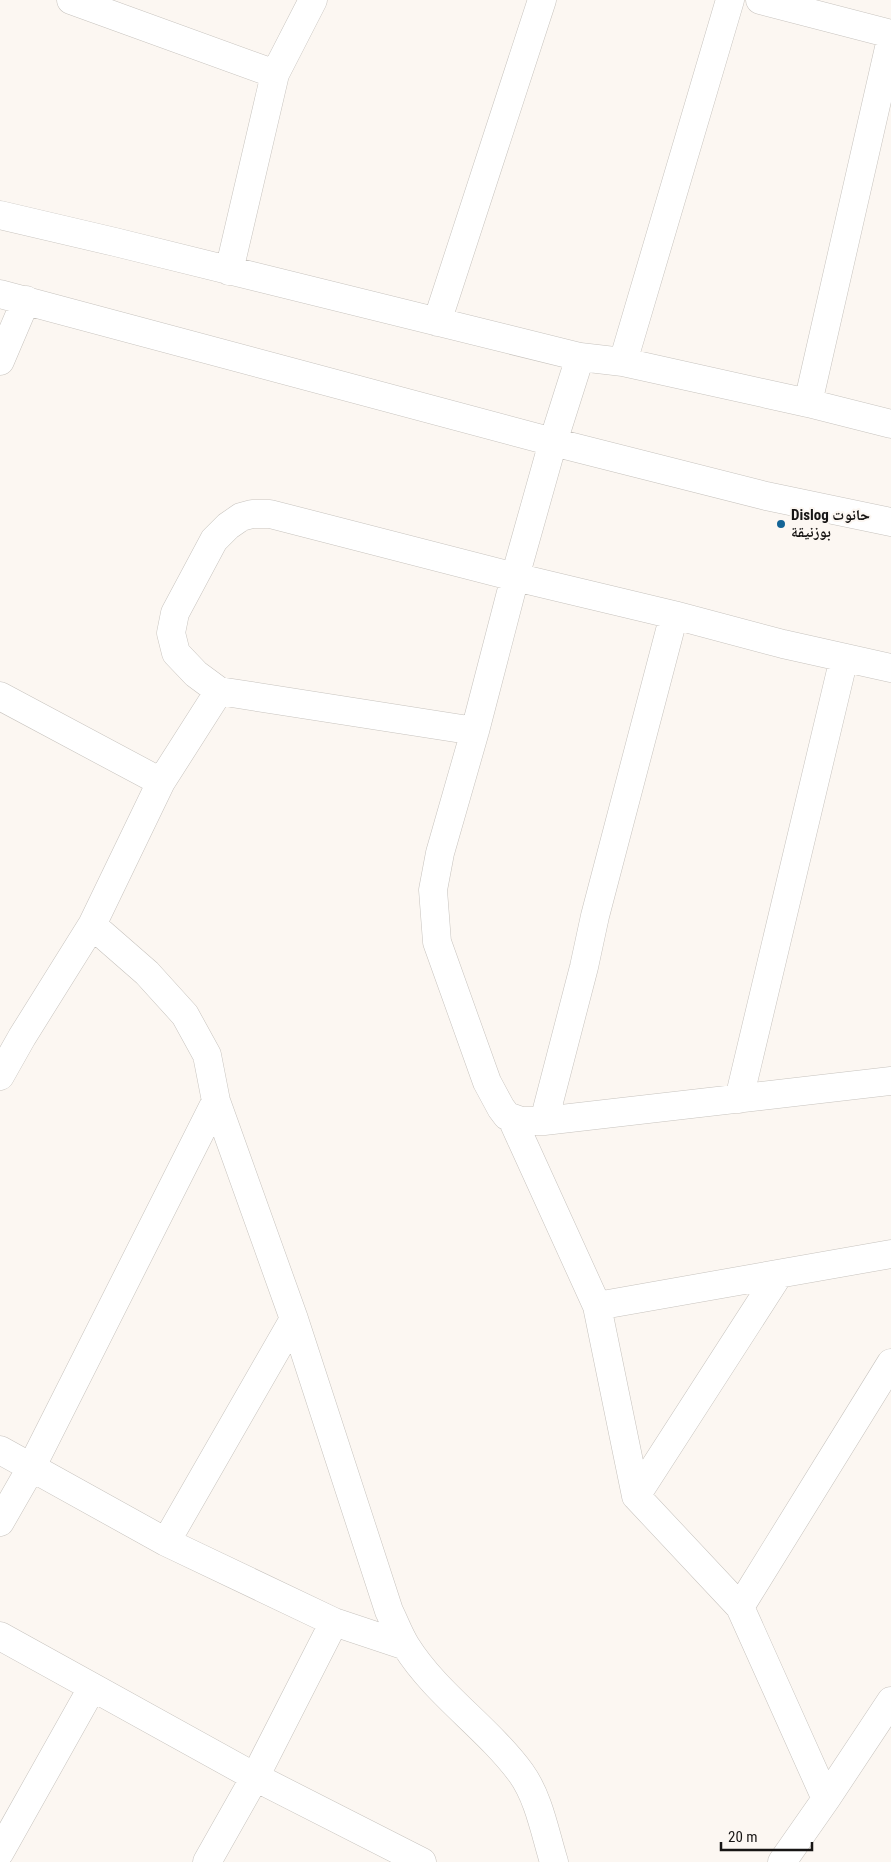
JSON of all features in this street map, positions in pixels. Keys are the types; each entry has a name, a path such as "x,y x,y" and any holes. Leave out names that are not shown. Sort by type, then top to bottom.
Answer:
{"street":[{"path":"71,0 275,74"},
{"path":"229,270 275,74 313,0"},
{"path":"437,322 542,0"},
{"path":"623,362 730,0"},
{"path":"760,0 891,34"},
{"path":"808,403 891,39"},
{"path":"0,215 580,358 623,362 808,403 891,424"},
{"path":"0,294 553,442 766,496 891,522"},
{"path":"0,361 26,300"},
{"path":"580,358 553,442 515,577 475,731 440,853 433,890 437,942 487,1082 507,1116 521,1121 544,1121 891,1081"},
{"path":"475,731 219,691 196,674 176,653 171,633 175,614 214,540 228,526 241,517 252,514 270,514 515,577 891,668"},
{"path":"544,1121 584,967 595,916 674,615"},
{"path":"739,1099 844,658"},
{"path":"0,1076 11,1034 92,926 161,782 219,691"},
{"path":"0,696 161,782"},
{"path":"92,926 147,973 185,1015 207,1055 216,1101 294,1319 389,1612 406,1646 428,1675 496,1743 522,1774 534,1798 554,1862"},
{"path":"0,1522 31,1468 216,1101"},
{"path":"512,1119 596,1306 636,1496 740,1606 826,1799"},
{"path":"596,1306 891,1254"},
{"path":"636,1496 779,1274"},
{"path":"166,1542 294,1319"},
{"path":"740,1606 891,1363"},
{"path":"0,1450 166,1542 334,1622 406,1646"},
{"path":"207,1862 254,1777 334,1622"},
{"path":"0,1636 254,1777 422,1862"},
{"path":"0,1852 92,1688"},
{"path":"783,1862 891,1700"}],"place":[{"name":"Dislog حانوت بوزنيقة","path":"781,524"}]}
